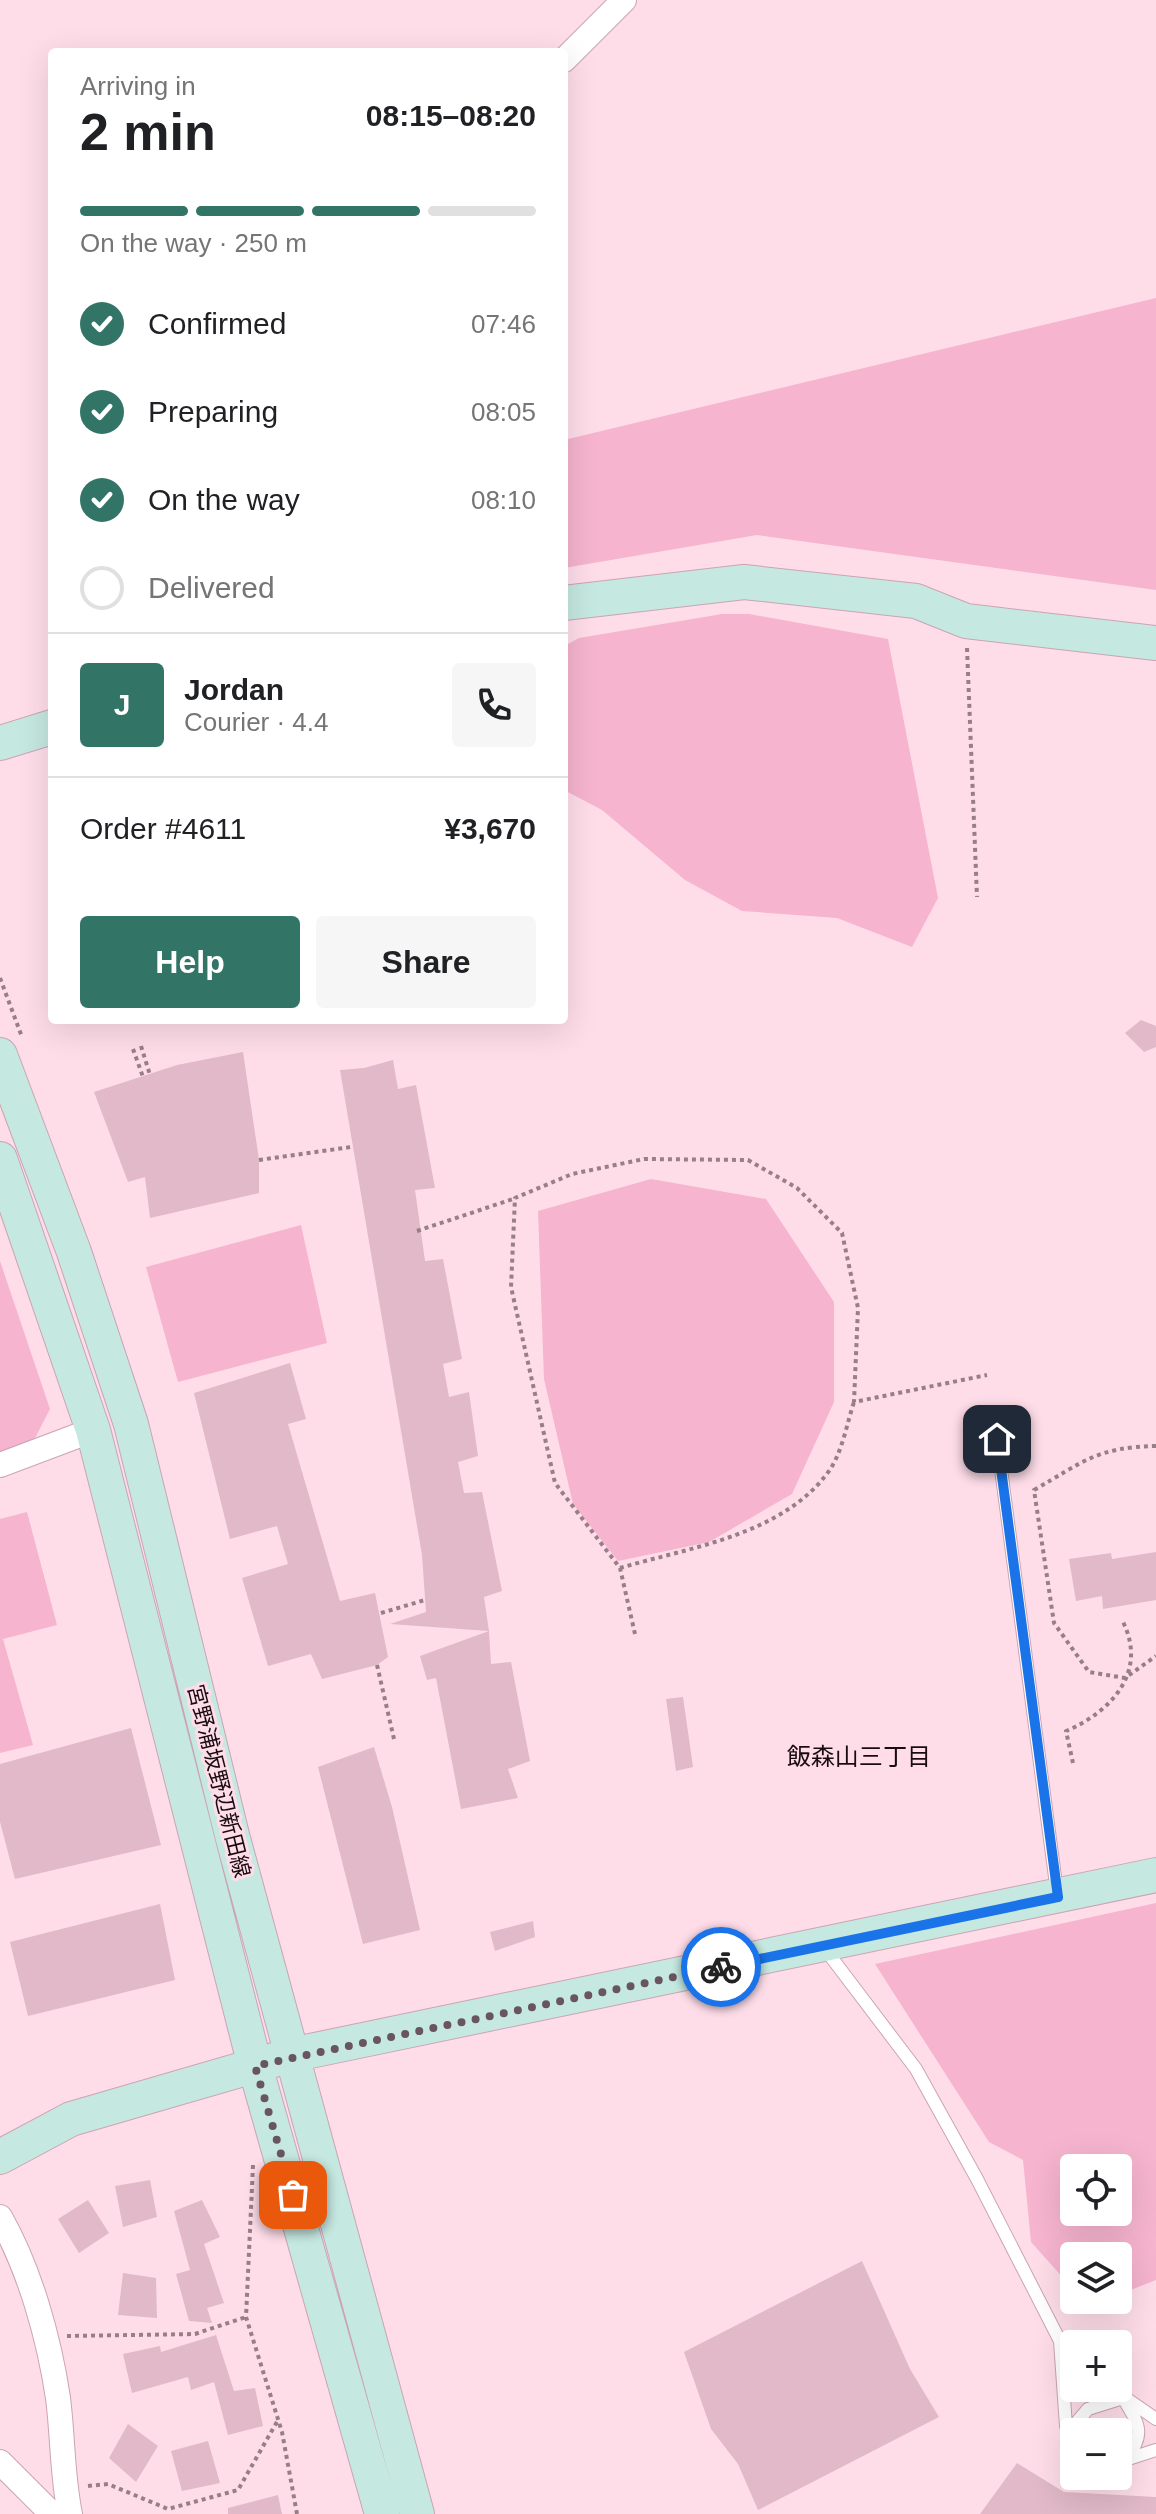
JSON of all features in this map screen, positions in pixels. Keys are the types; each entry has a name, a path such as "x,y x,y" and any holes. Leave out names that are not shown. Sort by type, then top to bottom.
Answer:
{"main road":[{"path":"568,603 744,582 916,601 966,621 1156,643"},
{"path":"0,743 48,728"},
{"name":"宮野浦坂野辺新田線","path":"0,1055 74,1252 131,1424 232,1835 417,2514"},
{"name":"宮野浦坂野辺新田線","path":"0,1159 93,1430 255,2066 382,2514"},
{"path":"0,2157 71,2119 291,2055 1156,1875"}],"street":[{"path":"568,56 624,0"},
{"path":"0,1465 93,1430"},
{"path":"0,2217 10,2234 45,2336 58,2399 64,2487 70,2514"},
{"path":"0,2462 52,2514"}],"lane":[{"path":"997,1439 1058,1897"},
{"path":"823,1946 916,2069 977,2179 1060,2341"},
{"path":"1080,2418 1088,2409 1110,2402"},
{"path":"1126,2402 1139,2423 1138,2444 1132,2450"},
{"path":"1129,2402 1156,2419"},
{"path":"1132,2457 1156,2450"}],"path":[{"path":"966,621 977,897"},
{"path":"141,1046 150,1075"},
{"path":"133,1049 143,1077"},
{"path":"259,1160 351,1147"},
{"path":"417,1231 515,1198 572,1174 644,1159 748,1160 797,1188 842,1233 858,1308 854,1402 831,1469 808,1495 774,1521 620,1568"},
{"path":"515,1198 511,1287 555,1483 620,1568 635,1634"},
{"path":"854,1402 987,1375"},
{"path":"1156,1446 1119,1446 1102,1451 1034,1490 1054,1623 1089,1672 1125,1678 1156,1656"},
{"path":"381,1613 425,1600"},
{"path":"1073,1763 1066,1731 1094,1719 1119,1693 1125,1678 1130,1660 1130,1636 1123,1622"},
{"path":"377,1665 394,1739"},
{"path":"276,2139 254,2147 246,2317 278,2420 297,2514"},
{"path":"45,2336 195,2334 246,2317"},
{"path":"64,2487 108,2484 168,2509 238,2490 278,2420"}],"shaded area":[{"path":"1156,298 1156,590 757,535 568,567 568,439"},
{"path":"722,614 749,614 888,639 938,898 912,947 837,918 742,911 685,880 602,810 568,792 568,644 579,638"},
{"path":"651,1179 766,1199 834,1302 834,1402 792,1494 709,1542 618,1561 573,1504 544,1379 538,1211"},
{"path":"301,1225 327,1343 178,1382 146,1267"},
{"path":"0,1261 50,1409 34,1440 0,1453"},
{"path":"27,1512 57,1625 3,1639 33,1745 0,1753 0,1519"},
{"path":"1156,1903 1156,2280 1132,2289 1132,2242 1060,2242 1060,2274 1031,2242 1023,2160 989,2142 875,1964"}],"building":[{"path":"1141,1020 1156,1026 1156,1047 1144,1052 1125,1033"},
{"path":"243,1052 259,1160 259,1193 150,1218 145,1177 128,1182 94,1092 177,1065"},
{"path":"393,1060 398,1089 416,1085 435,1188 415,1190 425,1261 443,1259 462,1359 443,1364 449,1397 469,1392 478,1456 458,1462 464,1493 482,1492 502,1591 484,1597 489,1631 390,1624 426,1612 422,1555 340,1070 364,1068"},
{"path":"290,1363 306,1419 288,1424 340,1601 375,1593 388,1657 377,1665 322,1679 311,1654 268,1666 242,1578 288,1564 277,1526 230,1539 194,1393"},
{"path":"1156,1552 1156,1600 1103,1609 1102,1596 1076,1601 1069,1559 1111,1553 1112,1559"},
{"path":"489,1631 491,1664 511,1662 530,1761 508,1769 518,1798 461,1809 436,1678 427,1680 420,1656"},
{"path":"683,1697 693,1767 676,1771 666,1699"},
{"path":"131,1728 161,1845 15,1879 0,1822 0,1764"},
{"path":"374,1747 392,1807 420,1930 363,1944 318,1767"},
{"path":"160,1904 175,1980 28,2016 10,1942"},
{"path":"533,1921 535,1937 495,1951 490,1932"},
{"path":"150,2180 157,2217 123,2227 115,2186"},
{"path":"88,2200 109,2233 79,2253 58,2219"},
{"path":"202,2200 220,2237 204,2244 224,2303 207,2308 212,2323 189,2321 176,2274 190,2270 174,2211"},
{"path":"862,2261 910,2369 939,2417 758,2510 738,2464 711,2429 684,2352"},
{"path":"123,2273 156,2278 157,2318 118,2315"},
{"path":"216,2335 234,2391 255,2388 263,2426 228,2435 214,2382 191,2390 188,2377 132,2393 123,2354 160,2346 161,2352"},
{"path":"128,2424 158,2446 136,2482 109,2458"},
{"path":"208,2441 220,2483 182,2491 171,2451"},
{"path":"1017,2463 1064,2492 1156,2497 1156,2514 980,2514"},
{"path":"278,2495 282,2514 228,2514 228,2508"}],"way so far":[{"path":"293,2195 255,2066 291,2055 721,1967"}],"district":[{"name":"飯森山三丁目","path":"859,1756"}],"route":[{"path":"721,1967 1058,1897 997,1439"}]}
